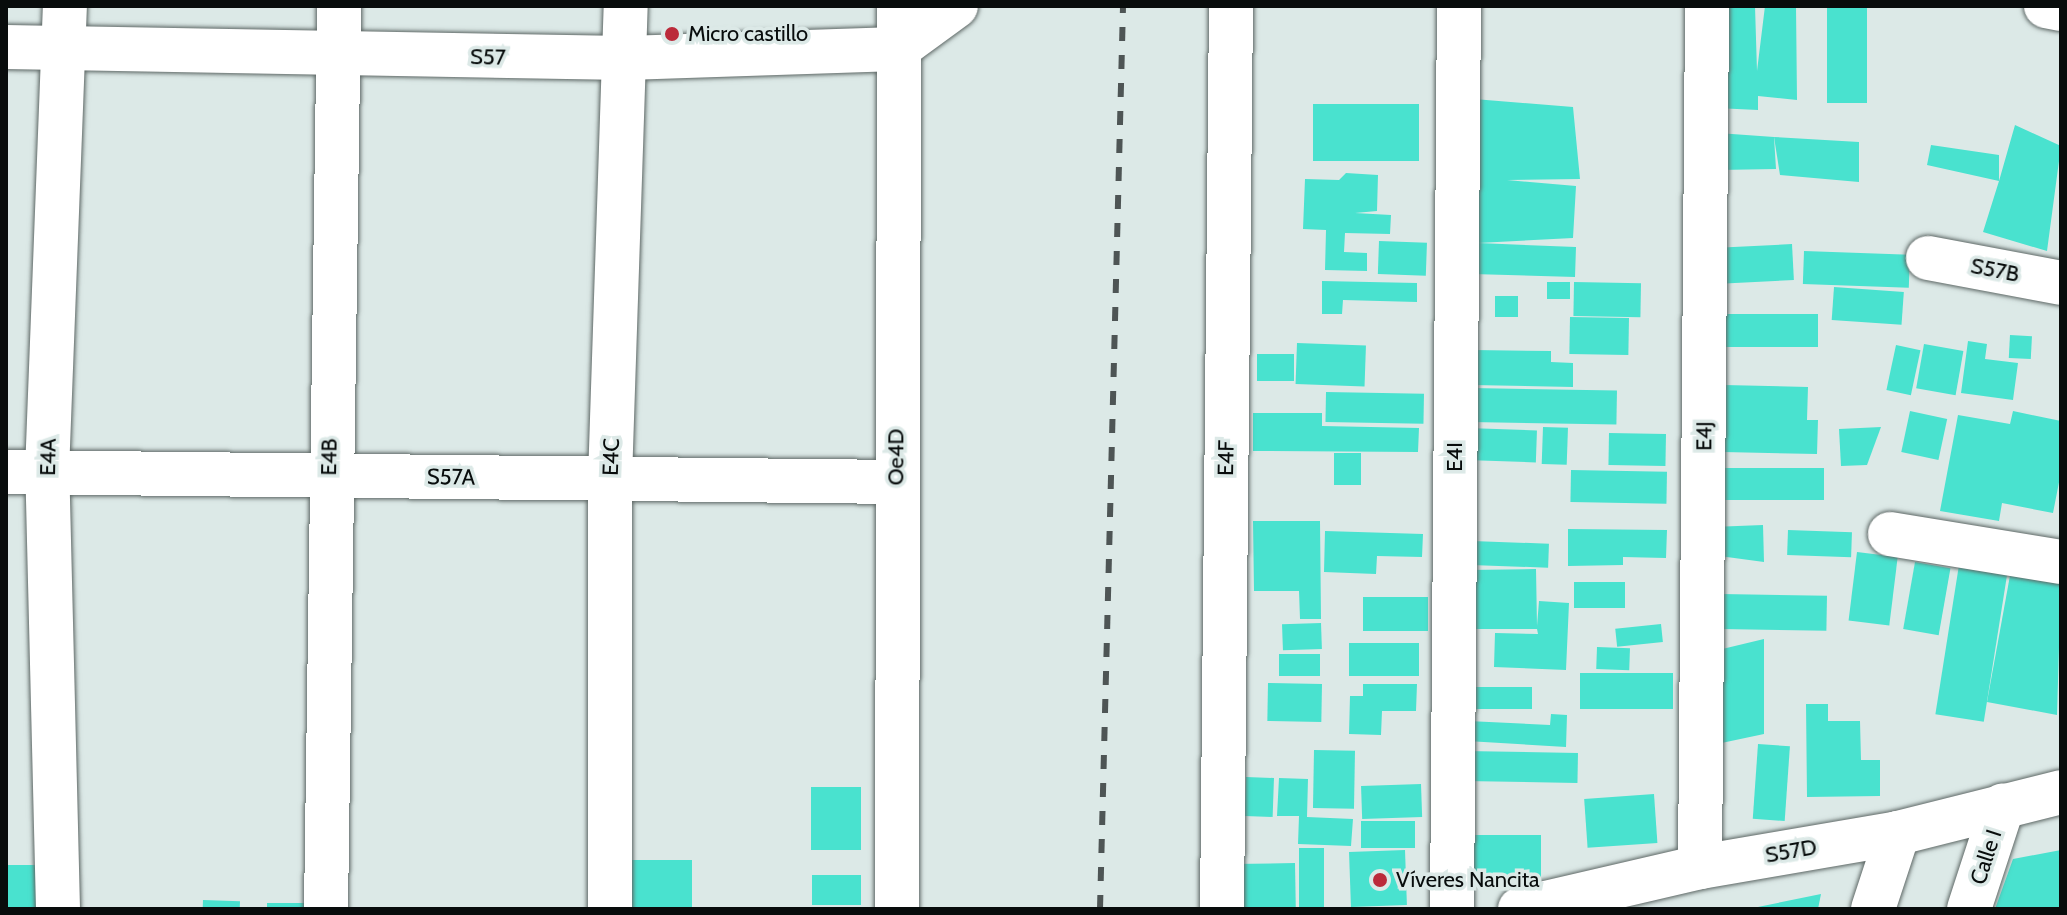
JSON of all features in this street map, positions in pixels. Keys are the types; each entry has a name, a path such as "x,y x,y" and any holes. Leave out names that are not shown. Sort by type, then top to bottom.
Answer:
{"street":[{"name":"E4A","path":"58,909 26,472 65,6"},
{"name":"E4B","path":"326,909 329,475 339,6"},
{"name":"E4C","path":"610,909 610,479 626,6"},
{"name":"Oe4D","path":"897,909 895,482 899,6"},
{"path":"897,49 956,6"},
{"name":"E4F","path":"1222,909 1231,6"},
{"name":"E4I","path":"1452,909 1459,6"},
{"name":"E4J","path":"1700,867 1707,6"},
{"path":"2046,6 2061,9"},
{"name":"S57","path":"6,47 626,58 897,49"},
{"name":"S57B","path":"1928,258 2061,283"},
{"name":"S57A","path":"26,472 895,482"},
{"path":"1890,534 2061,562"},
{"name":"S57D","path":"1520,909 1700,867 1898,833 2061,792"},
{"name":"Calle I","path":"1969,909 2003,805"},
{"path":"1873,909 1898,833"}],"building":[{"path":"1722,6 1755,6 1757,71 1765,6 1796,6 1797,100 1758,96 1758,110 1716,108"},
{"path":"1827,6 1867,6 1867,103 1827,103"},
{"path":"1474,99 1573,107 1580,179 1507,180 1576,186 1573,238 1478,243 1576,247 1575,277 1472,274"},
{"path":"1313,104 1419,104 1419,161 1313,161"},
{"path":"2015,125 2061,146 2047,251 1983,232"},
{"path":"1718,133 1774,137 1776,169 1718,170"},
{"path":"1774,137 1859,142 1859,182 1780,175"},
{"path":"1931,145 1999,155 1999,181 1927,165"},
{"path":"1346,173 1378,175 1377,211 1355,213 1391,215 1390,234 1345,233 1344,252 1367,253 1367,271 1325,270 1326,230 1303,229 1305,179 1339,180"},
{"path":"1379,241 1427,243 1426,276 1378,274"},
{"path":"1792,244 1794,280 1725,284 1723,248"},
{"path":"1804,251 1910,255 1909,288 1803,284"},
{"path":"1322,281 1417,283 1417,302 1343,300 1342,314 1322,314"},
{"path":"1547,282 1570,282 1570,299 1547,299"},
{"path":"1574,282 1641,283 1640,317 1573,316"},
{"path":"1834,287 1904,292 1902,325 1832,320"},
{"path":"1495,296 1518,296 1518,317 1495,317"},
{"path":"1726,314 1818,314 1818,347 1726,347"},
{"path":"1570,317 1629,318 1628,355 1569,354"},
{"path":"2010,335 2032,336 2031,359 2009,358"},
{"path":"1968,341 1987,344 1985,359 2018,363 2013,400 1961,393"},
{"path":"1297,343 1366,345 1365,386 1296,384"},
{"path":"1924,344 1963,351 1956,395 1916,388"},
{"path":"1896,345 1920,350 1911,395 1886,390"},
{"path":"1472,350 1551,351 1551,362 1573,363 1573,387 1472,385"},
{"path":"1257,354 1294,354 1294,381 1257,381"},
{"path":"1724,385 1808,387 1807,420 1818,420 1817,454 1723,452"},
{"path":"1471,388 1617,391 1616,425 1470,422"},
{"path":"1326,392 1424,394 1423,424 1325,422"},
{"path":"1910,411 1947,419 1938,460 1901,452"},
{"path":"2013,411 2061,421 2061,472 2053,513 2002,503 1999,521 1940,511 1958,415 2010,424"},
{"path":"1253,413 1322,413 1322,426 1419,428 1418,452 1253,451"},
{"path":"1543,427 1568,428 1567,465 1542,464"},
{"path":"1881,427 1867,465 1841,466 1839,429"},
{"path":"1467,428 1537,430 1536,462 1466,460"},
{"path":"1609,433 1666,434 1665,466 1608,465"},
{"path":"1334,453 1361,453 1361,485 1334,485"},
{"path":"1723,468 1824,468 1824,500 1723,500"},
{"path":"1571,470 1667,472 1666,504 1570,502"},
{"path":"1253,521 1320,521 1321,619 1300,619 1299,591 1254,591"},
{"path":"1763,525 1764,562 1712,555 1712,527"},
{"path":"1568,529 1667,530 1666,558 1623,557 1623,565 1568,566"},
{"path":"1788,530 1852,532 1851,557 1787,555"},
{"path":"1325,531 1423,534 1422,557 1377,556 1376,574 1324,572"},
{"path":"1472,541 1549,544 1548,568 1471,565"},
{"path":"1857,552 1898,557 1889,625 1849,620"},
{"path":"1915,562 1950,568 1939,635 1903,629"},
{"path":"1959,565 2007,573 1984,722 1935,714"},
{"path":"1536,569 1537,626 1539,601 1569,603 1566,670 1494,667 1495,633 1538,634 1537,629 1469,629 1469,570"},
{"path":"2011,570 2061,579 2057,715 1987,702"},
{"path":"1574,582 1625,582 1625,608 1574,608"},
{"path":"1721,594 1827,596 1826,631 1720,629"},
{"path":"1363,597 1428,597 1428,631 1363,631"},
{"path":"1321,623 1322,649 1283,650 1282,624"},
{"path":"1661,624 1663,642 1617,647 1615,629"},
{"path":"1764,639 1764,734 1712,745 1714,651"},
{"path":"1349,643 1419,643 1419,676 1349,676"},
{"path":"1597,647 1630,648 1629,670 1596,669"},
{"path":"1279,654 1320,654 1320,676 1279,676"},
{"path":"1580,673 1673,673 1673,709 1580,709"},
{"path":"1268,683 1322,684 1321,722 1267,721"},
{"path":"1363,684 1417,684 1416,711 1382,711 1381,735 1349,734 1350,696 1363,696"},
{"path":"1464,687 1532,687 1532,709 1464,709"},
{"path":"1806,704 1828,704 1828,721 1860,721 1861,760 1880,760 1880,796 1807,797"},
{"path":"1551,714 1567,715 1566,747 1467,741 1468,721 1550,725"},
{"path":"1758,744 1790,746 1785,821 1753,819"},
{"path":"1314,750 1355,751 1354,809 1313,808"},
{"path":"1464,751 1578,753 1577,783 1463,781"},
{"path":"1246,777 1274,778 1273,817 1245,816"},
{"path":"1279,778 1308,779 1307,817 1353,819 1351,846 1298,844 1299,816 1277,816"},
{"path":"1421,784 1422,817 1362,819 1361,786"},
{"path":"811,787 861,787 861,850 811,850"},
{"path":"1654,794 1657,843 1588,848 1584,799"},
{"path":"1361,821 1415,821 1415,848 1361,848"},
{"path":"1460,835 1541,835 1541,881 1460,881"},
{"path":"1299,848 1324,848 1324,909 1299,909"},
{"path":"1405,850 1407,905 1351,907 1349,852"},
{"path":"2061,850 2061,909 1995,909 2013,859"},
{"path":"629,860 692,860 692,909 629,909"},
{"path":"1295,863 1296,909 1234,909 1233,864"},
{"path":"6,865 52,865 52,909 6,909"},
{"path":"812,875 861,875 861,905 812,905"},
{"path":"1821,894 1818,909 1753,909 1753,908"},
{"path":"203,900 240,901 240,909 203,909"},
{"path":"267,903 320,903 320,909 267,909"}],"railway":[{"path":"1100,909 1123,6"}],"place":[{"name":"Micro castillo","path":"672,34"},
{"name":"Víveres Nancita","path":"1380,880"}]}
